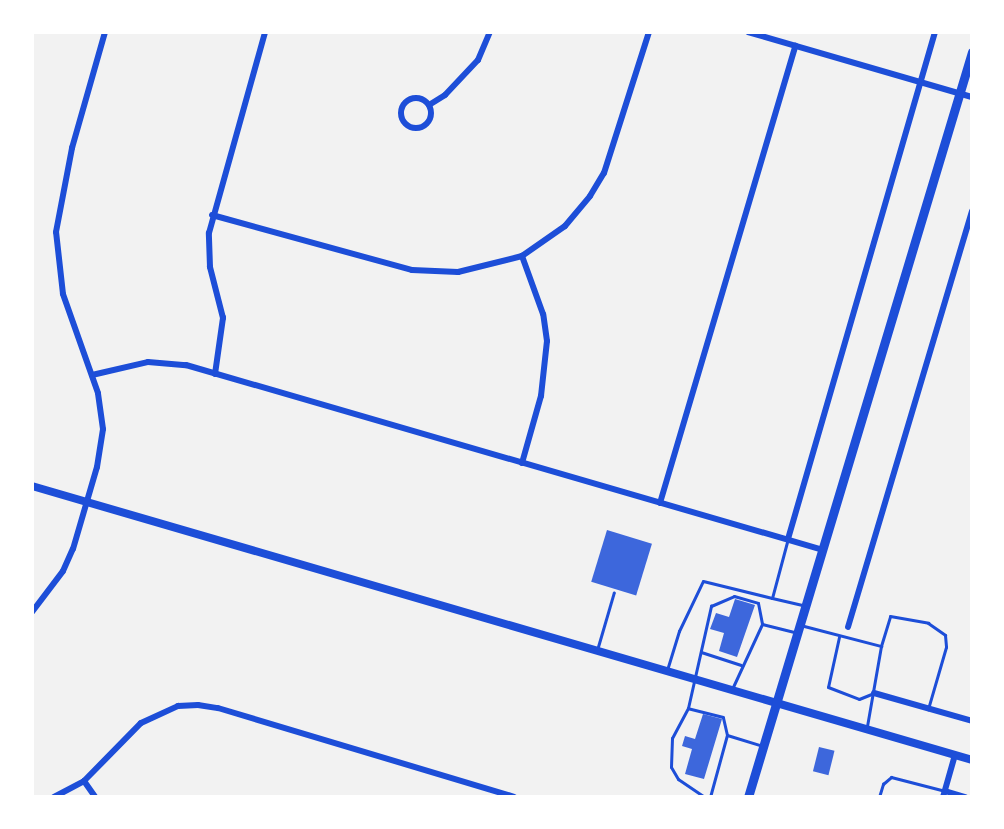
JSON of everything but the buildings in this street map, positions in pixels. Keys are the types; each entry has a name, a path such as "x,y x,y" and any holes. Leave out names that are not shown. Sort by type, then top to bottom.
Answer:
{"main road":[{"path":"748,797 972,52"},
{"path":"32,486 972,760"}],"street":[{"path":"32,612 63,571 87,501 103,429 92,375 63,294 56,232 72,148 105,32"},
{"path":"215,374 223,318 208,249 212,215 265,32"},
{"path":"429,105 445,95 478,60 490,32"},
{"path":"212,215 412,270 458,272 522,256 565,226 604,173 649,32"},
{"path":"748,32 972,97"},
{"path":"788,539 935,32"},
{"path":"660,503 795,46"},
{"path":"421,99 429,105 431,115 423,127 414,128 405,124 401,109 407,101 421,99"},
{"path":"848,627 972,211"},
{"path":"522,256 543,314 547,341 541,396 522,463"},
{"path":"92,375 148,362 186,365 823,550"},
{"path":"874,693 972,721"},
{"path":"54,797 84,781 141,723 178,706 198,705 218,708 514,797"},
{"path":"955,755 944,794 965,797"},
{"path":"84,781 95,797"}],"lane":[{"path":"772,598 788,539"},
{"path":"667,670 679,631 703,581 806,606"},
{"path":"597,650 614,592"},
{"path":"688,708 723,717 727,735 707,797 678,779 671,767 672,738 688,708 711,606 734,596 758,603 762,624 732,689"},
{"path":"867,729 881,646 890,616 928,623 945,635 946,647 928,709"},
{"path":"762,624 799,628 881,646"},
{"path":"839,637 828,687 859,699 874,693"},
{"path":"701,652 741,665"},
{"path":"727,735 762,746"},
{"path":"879,797 883,784 891,777 944,794"}]}
